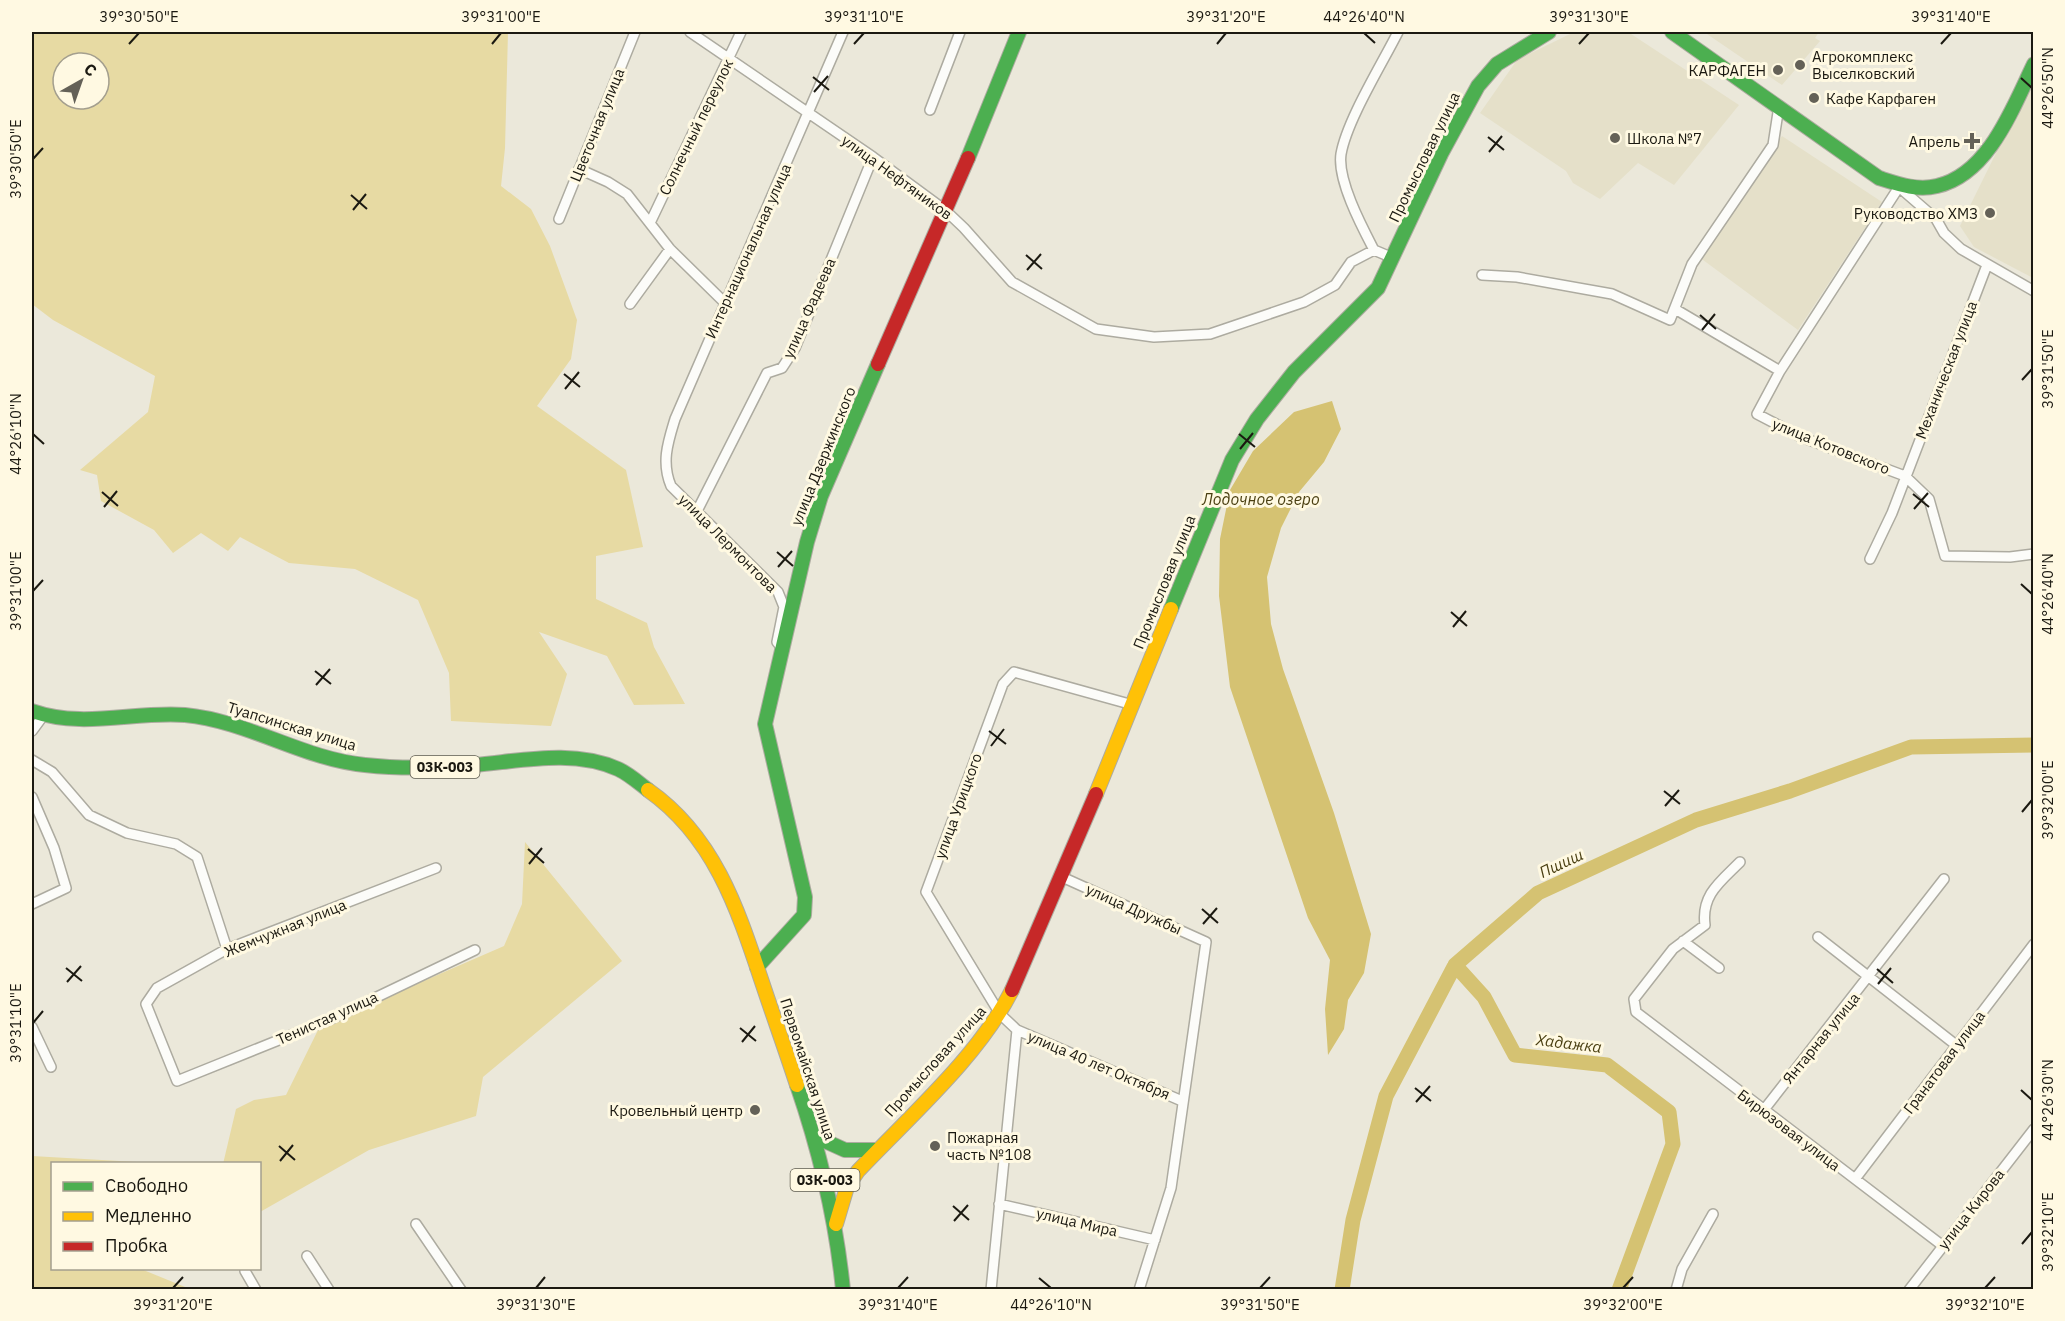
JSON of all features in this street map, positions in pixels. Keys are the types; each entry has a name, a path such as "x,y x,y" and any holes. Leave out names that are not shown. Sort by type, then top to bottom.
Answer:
{"main road":[{"name":"улица Дзержинского","path":"757,967 804,915 805,897 765,724 807,542 821,496 979,134 1019,32"},
{"name":"Промысловая улица","path":"836,1224 847,1187 877,1150 975,1047 1000,1014 1062,877 1232,460 1257,419 1294,372 1378,288 1441,154 1478,86 1497,64 1549,32"},
{"path":"1672,32 1879,178 1899,187 1924,189 1952,182 1977,165 2000,130 2034,64"},
{"name":"Туапсинская улица","path":"37,714 115,719 161,714 198,716 229,722 346,762 410,768 541,759 585,760 616,768 683,817 722,875 757,967"},
{"name":"Первомайская улица","path":"757,967 814,1136 836,1224 843,1290"},
{"path":"814,1136 845,1150 877,1150"}],"street":[{"name":"Цветочная улица","path":"559,219 635,32"},
{"name":"улица Нефтяников","path":"690,32 873,157 945,210 1012,282 1096,329 1155,337 1210,334 1304,302 1335,285 1351,262 1374,250"},
{"name":"Солнечный переулок","path":"650,222 741,32"},
{"name":"Интернациональная улица","path":"665,473 665,452 675,419 843,32"},
{"path":"930,110 960,32"},
{"path":"1393,258 1374,250 1350,201 1341,156 1350,127 1398,32"},
{"path":"1482,275 1517,277 1612,294 1670,320 1692,264 1773,145 1779,106"},
{"name":"улица Фадеева","path":"697,511 767,373 782,368 795,348 873,157"},
{"path":"579,169 608,182 627,194 670,249 725,303"},
{"path":"1675,309 1780,371 1899,187 1936,219 1944,233 1953,241 1987,265 2034,291"},
{"path":"630,304 670,249"},
{"name":"Механическая улица","path":"1870,559 1892,513 1987,265"},
{"name":"улица Котовского","path":"1780,371 1758,414 1801,437 1905,476"},
{"name":"улица Лермонтова","path":"665,473 671,486 778,592 784,607 777,642 783,650"},
{"path":"1905,476 1929,499 1945,556 2010,557 2034,554"},
{"name":"улица Урицкого","path":"1000,1014 926,892 1003,684 1014,672 1133,705"},
{"path":"32,731 37,714"},
{"path":"32,760 52,772 89,815 127,833 176,844 197,856 227,949"},
{"path":"32,797 54,848 66,888 32,904"},
{"path":"1719,968 1683,941 1705,925 1702,908 1716,886 1740,862"},
{"name":"Жемчужная улица","path":"177,1081 146,1004 157,988 227,949 436,868"},
{"name":"улица Дружбы","path":"1062,877 1206,942 1182,1101"},
{"name":"Янтарная улица","path":"1763,1111 1944,879"},
{"path":"1818,937 1956,1046"},
{"name":"Бирюзовая улица","path":"1683,941 1672,949 1634,999 1636,1012 1943,1246"},
{"name":"Гранатовая улица","path":"1855,1179 2034,944"},
{"name":"Тенистая улица","path":"177,1081 331,1018 475,950"},
{"name":"улица 40 лет Октября","path":"1000,1014 1017,1030 1182,1101"},
{"path":"32,1027 51,1067"},
{"path":"992,1290 1017,1030"},
{"path":"1139,1290 1171,1188 1182,1101"},
{"name":"улица Кирова","path":"1909,1290 2034,1129"},
{"name":"улица Мира","path":"999,1204 1155,1240"},
{"path":"1676,1290 1682,1269 1713,1214"},
{"path":"416,1224 461,1290"},
{"path":"307,1256 329,1290"},
{"path":"245,1271 256,1290"}],"shaded area":[{"path":"32,32 508,32 505,148 501,186 531,209 550,246 577,320 571,359 537,406 626,470 643,547 596,556 596,599 647,623 654,647 685,704 634,705 607,656 539,632 567,674 551,726 451,721 449,673 418,600 355,569 289,563 240,537 228,551 201,533 173,553 154,530 101,501 97,475 80,470 148,412 155,376 53,320 32,304"},
{"name":"Школа №7","path":"1574,32 1628,32 1739,105 1674,185 1638,163 1600,199 1573,183 1566,171 1480,113 1517,60"},
{"path":"1704,32 1819,32 1815,38 1820,41 1782,85"},
{"path":"2033,78 2033,278 1974,247 1960,226"},
{"path":"1782,136 1882,202 1798,330 1699,257"},
{"path":"525,842 622,961 483,1077 476,1116 369,1150 261,1211 261,1162 223,1162 236,1109 254,1100 286,1095 320,1026 504,946 522,904"},
{"path":"32,1156 137,1162 51,1162 51,1270 143,1270 190,1289 32,1289"}],"water":[{"name":"Лодочное озеро","path":"1332,401 1341,429 1324,462 1299,492 1281,528 1267,577 1271,624 1283,669 1334,813 1371,934 1364,973 1348,1000 1344,1029 1328,1055 1325,1009 1330,960 1308,918 1230,687 1219,596 1220,539 1230,490 1253,451 1294,412"}],"waterway":[{"name":"Пшиш","path":"1342,1290 1353,1220 1386,1096 1455,965 1538,893 1696,820 1790,791 1911,747 2034,745"},
{"name":"Хадажка","path":"1455,965 1484,997 1515,1055 1607,1065 1669,1112 1673,1144 1619,1290"}],"traffic: fast":[{"path":"968,158 1019,32"},
{"path":"1171,609 1232,460 1257,419 1294,372 1378,288 1441,154 1478,86 1497,64 1549,32"},
{"path":"1672,32 1879,178 1915,187 1937,186 1955,179 1971,168 1997,137 2034,64"},
{"path":"757,967 804,915 805,897 765,724 807,542 821,496 878,364"},
{"path":"32,711 71,719 185,715 231,724 320,756 365,765 406,768 474,765 547,758 583,759 618,769 648,790"},
{"path":"797,1085 826,1186 843,1290"},
{"path":"814,1136 845,1150 877,1150"}],"traffic: slow":[{"path":"1096,794 1171,609"},
{"path":"648,790 691,830 721,877 744,930 797,1085"},
{"path":"836,1224 847,1187 858,1171 962,1062 998,1015 1012,990"}],"traffic: jam":[{"path":"878,364 968,158"},
{"path":"1012,990 1096,794"}],"place":[{"name":"Агрокомплекс Выселковский","path":"1800,65"},
{"name":"КАРФАГЕН","path":"1778,70"},
{"name":"Кафе Карфаген","path":"1814,98"},
{"name":"Школа №7","path":"1615,138"},
{"name":"Апрель","path":"1972,141"},
{"name":"Руководство ХМЗ","path":"1990,213"},
{"name":"Кровельный центр","path":"755,1110"},
{"name":"Пожарная часть №108","path":"935,1146"}]}
